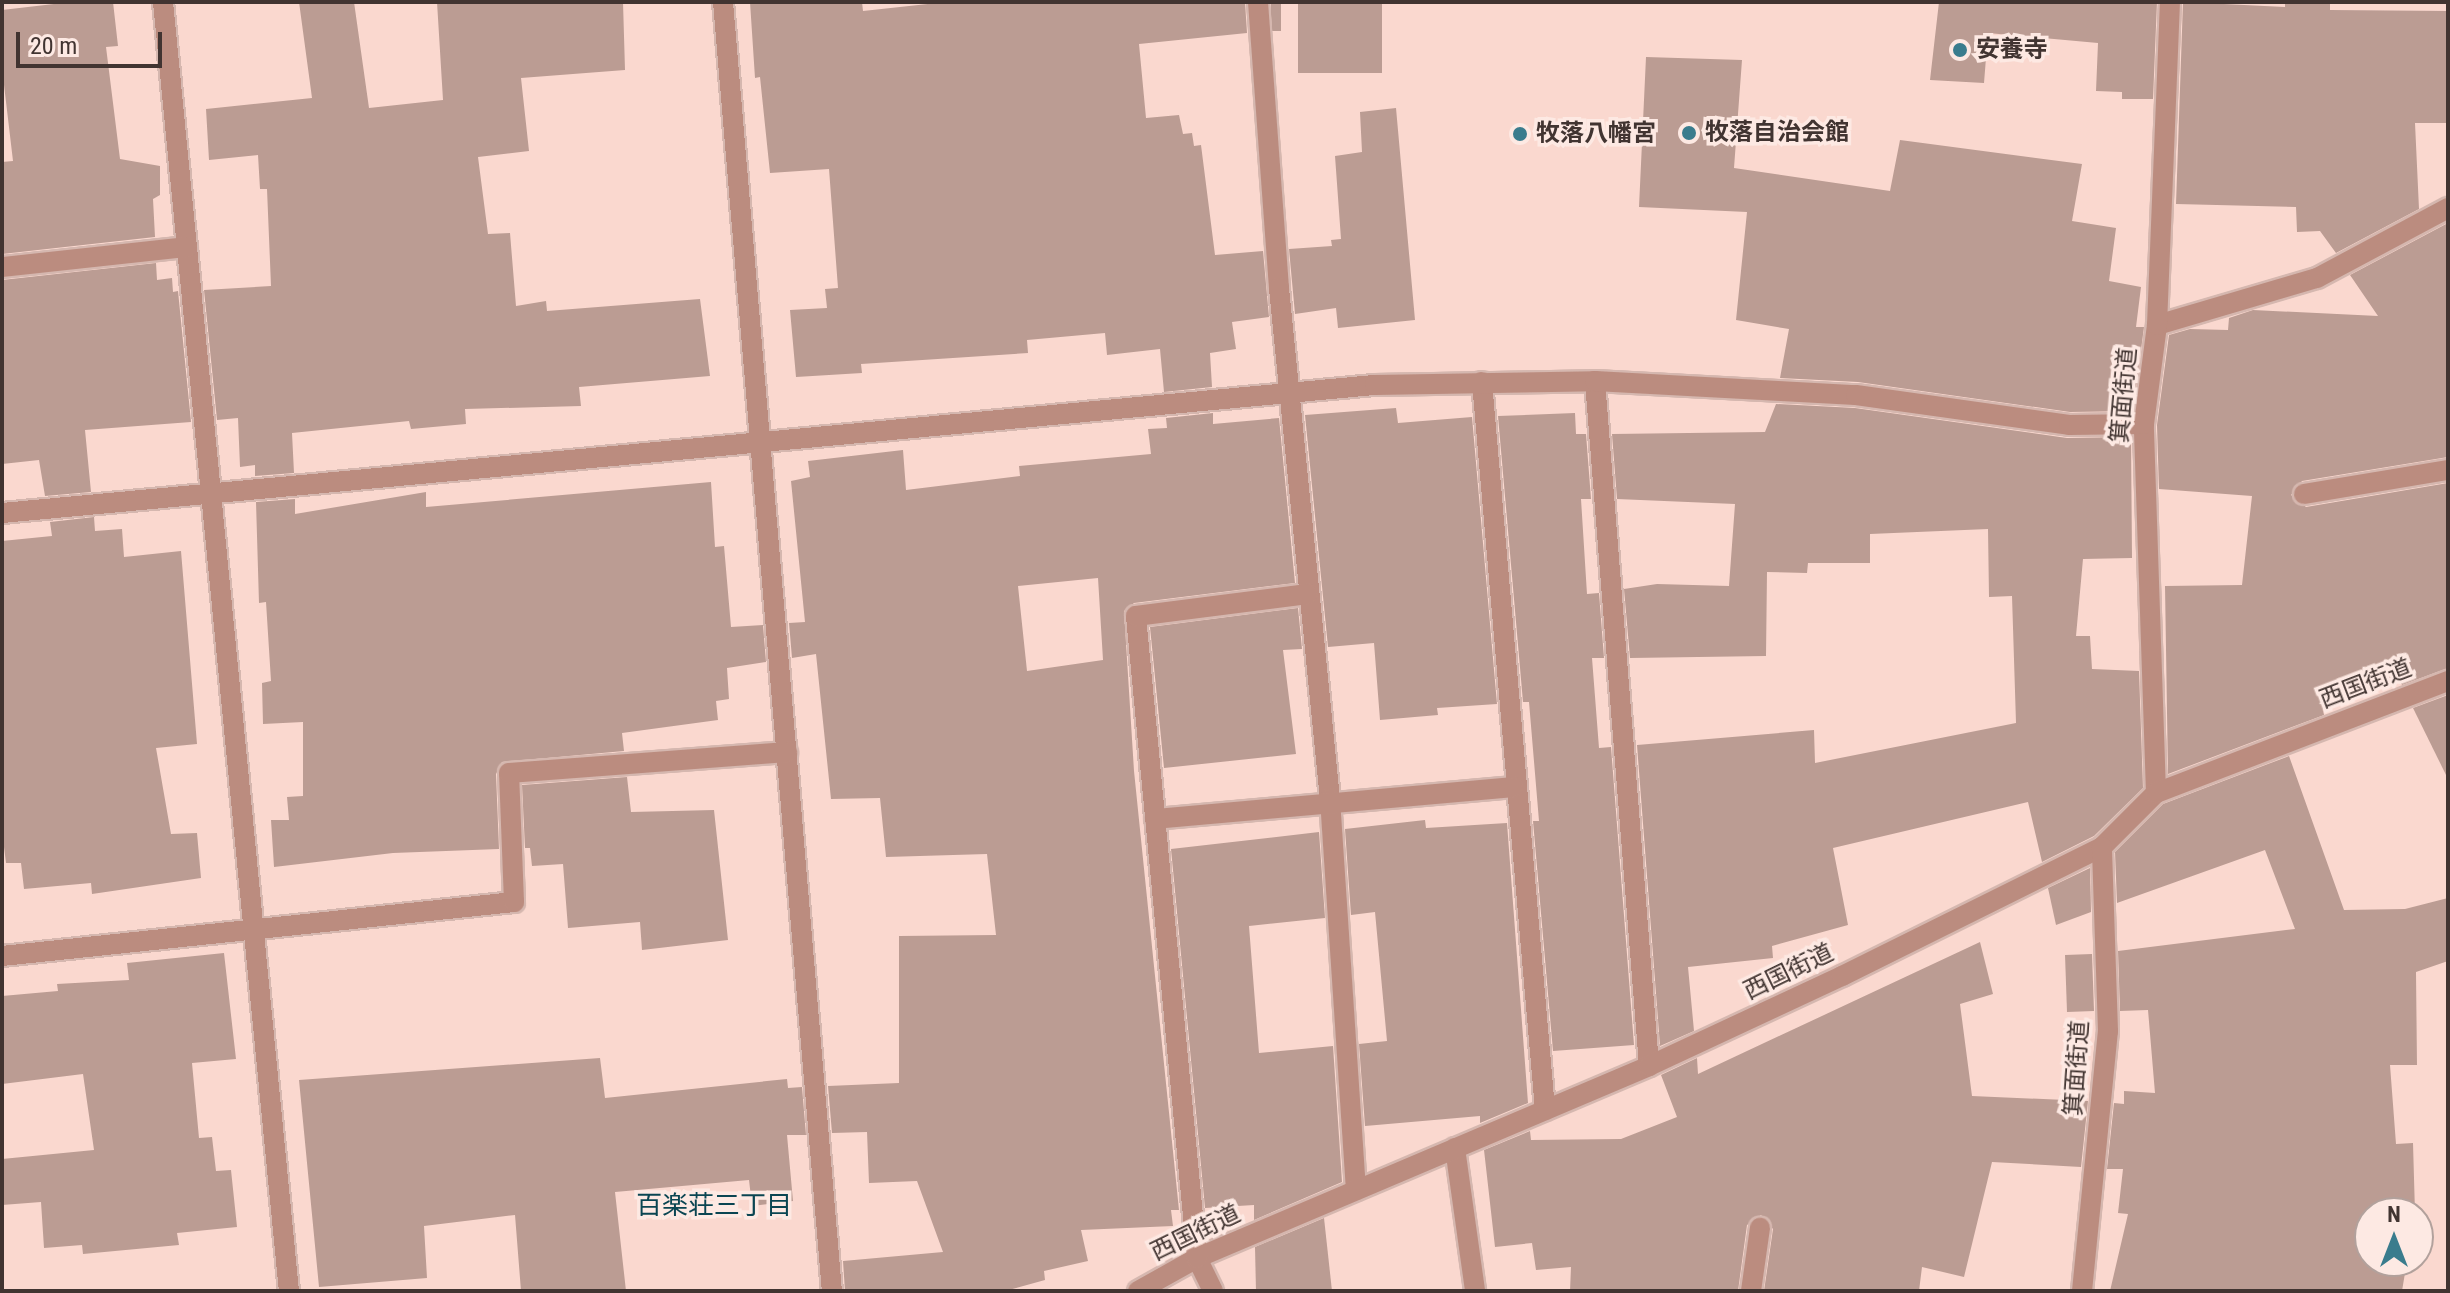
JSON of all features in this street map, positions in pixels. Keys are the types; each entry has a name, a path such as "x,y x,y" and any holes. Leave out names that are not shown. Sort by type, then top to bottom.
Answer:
{"street":[{"path":"163,2 289,1291"},
{"path":"723,2 832,1291"},
{"path":"1258,2 1289,390 1330,799 1356,1190"},
{"name":"箕面街道","path":"2156,793 2144,424 2157,325 2170,2"},
{"path":"2157,325 2317,278 2448,208"},
{"path":"2,267 187,247"},
{"path":"2,513 211,491 761,444 1289,390 1595,381 1856,395 2069,425 2144,424"},
{"path":"1595,381 1649,1066"},
{"path":"1482,382 1513,787 1545,1110"},
{"path":"2304,494 2448,470"},
{"path":"1213,1291 1197,1258 1136,616 1308,594"},
{"name":"西国街道","path":"1138,1291 1197,1258 1649,1066 2102,847 2156,793 2448,681"},
{"path":"2,956 254,933 514,902 509,773 787,752"},
{"path":"1155,819 1330,799 1513,787"},
{"name":"箕面街道","path":"2082,1291 2108,1031 2102,847"},
{"path":"1455,1148 1475,1291"},
{"path":"1751,1291 1760,1228"}],"building":[{"path":"71,2 113,2 118,46 106,47 120,159 160,166 160,195 153,199 155,237 2,254 2,162 13,161 2,68 2,10"},
{"path":"299,2 354,2 369,108 443,100 437,2 623,2 625,70 521,78 529,151 478,157 488,234 510,233 516,306 546,301 547,311 700,299 710,376 579,387 581,406 465,409 466,424 411,429 409,421 292,433 294,473 255,476 255,465 240,467 238,418 217,420 204,290 271,286 267,189 260,189 258,155 209,160 206,109 312,98"},
{"path":"750,2 862,2 863,11 946,2 1245,2 1247,33 1139,44 1146,118 1179,115 1183,134 1192,133 1194,146 1201,145 1215,255 1263,251 1269,317 1232,322 1236,349 1210,353 1212,387 1164,392 1160,349 1107,355 1105,333 1027,340 1028,353 861,364 862,373 796,377 790,310 827,308 825,289 838,288 829,169 770,173 760,77 755,78"},
{"path":"1271,2 1281,2 1281,31 1271,31"},
{"path":"1298,2 1382,2 1382,73 1298,73"},
{"name":"安養寺","path":"1939,2 2157,2 2153,99 2122,99 2122,92 2096,91 2098,43 1988,33 1984,83 1930,80"},
{"path":"2183,2 2285,7 2285,2 2330,2 2330,10 2448,11 2448,123 2415,123 2419,209 2336,253 2320,231 2297,232 2296,207 2176,204"},
{"path":"1646,57 1742,60 1734,168 1890,191 1900,140 2082,164 2072,221 2116,228 2109,281 2141,287 2136,327 2144,327 2133,411 2070,412 1858,382 1780,378 1789,329 1736,320 1747,212 1639,207"},
{"path":"1396,108 1415,320 1338,328 1336,308 1295,314 1289,249 1332,246 1331,240 1341,239 1335,156 1362,152 1360,112"},
{"path":"2448,223 2448,457 2302,481 2291,495 2306,507 2448,483 2448,668 2402,685 2397,675 2323,709 2324,715 2168,774 2165,586 2242,585 2252,496 2159,489 2157,425 2169,335 2190,329 2228,330 2229,318 2253,310 2378,316 2350,275"},
{"path":"156,263 157,280 172,278 173,292 178,291 191,422 85,430 91,492 45,496 39,460 2,464 2,280"},
{"path":"1776,404 1855,408 2067,438 2131,437 2132,558 2083,559 2076,636 2090,636 2092,669 2139,671 2143,788 2094,836 2042,862 2028,802 1833,848 1848,925 1772,946 1773,958 1688,967 1694,1031 1660,1046 1637,745 1814,730 1815,763 2016,723 2012,596 1989,597 1988,529 1870,534 1870,563 1808,563 1807,573 1767,572 1766,656 1630,658 1624,589 1657,584 1729,586 1735,504 1617,499 1612,434 1765,432"},
{"path":"1396,408 1398,423 1472,417 1497,704 1437,708 1438,715 1380,720 1374,643 1328,647 1305,415"},
{"path":"1213,413 1213,424 1279,418 1295,583 1134,603 1124,611 1134,771 1179,1210 1171,1210 1173,1226 1081,1230 1088,1261 1044,1271 1045,1280 1005,1291 845,1291 843,1261 943,1252 917,1181 869,1183 867,1132 832,1133 828,1086 899,1083 899,936 996,935 987,854 886,857 880,798 831,799 816,654 792,658 789,623 805,622 791,481 810,477 808,461 903,450 906,490 1020,476 1019,466 1151,454 1148,429 1167,428 1166,418","holes":["1098,578 1103,660 1027,671 1018,586"]},
{"path":"1575,413 1576,434 1586,434 1591,499 1581,499 1587,594 1599,593 1604,658 1592,658 1599,748 1611,747 1634,1045 1553,1051 1533,821 1539,821 1529,702 1523,702 1498,416"},
{"path":"711,482 715,547 724,546 731,627 763,625 766,662 727,668 729,699 716,701 718,720 622,733 624,751 502,762 496,774 499,849 393,853 274,867 271,820 289,820 287,797 303,796 303,722 263,724 262,683 271,681 266,602 259,603 256,502 295,499 295,514 426,492 426,507"},
{"path":"94,517 95,531 122,529 124,557 181,551 197,744 156,748 171,834 197,833 201,878 92,894 91,883 24,889 21,863 6,863 2,831 2,541 52,536 50,522"},
{"path":"1298,608 1302,649 1283,650 1296,754 1164,768 1150,627"},
{"path":"2448,695 2448,779 2413,708"},
{"path":"2289,756 2344,910 2405,909 2448,898 2448,961 2416,972 2417,1065 2390,1065 2396,1144 2413,1143 2415,1197 2354,1197 2354,1277 2404,1277 2402,1291 2110,1291 2128,1214 2118,1213 2123,1169 2107,1169 2114,1103 2124,1104 2124,1091 2155,1093 2148,1010 2120,1011 2118,951 2295,929 2265,850 2117,903 2115,852 2163,804"},
{"path":"627,777 631,812 714,810 728,940 642,950 640,922 568,928 563,864 532,866 530,848 525,848 522,785"},
{"path":"1425,820 1426,828 1507,823 1528,1103 1480,1123 1480,1116 1365,1126 1359,1044 1387,1041 1375,912 1351,915 1345,829"},
{"path":"1319,832 1325,918 1249,926 1259,1053 1333,1046 1342,1182 1254,1220 1254,1205 1205,1208 1171,849"},
{"path":"2090,868 2091,912 2056,925 2048,888"},
{"path":"1980,942 1993,994 1960,1004 1972,1096 2088,1101 2081,1167 1992,1162 1964,1277 1922,1267 1919,1291 1764,1291 1773,1229 1761,1215 1747,1225 1738,1291 1570,1291 1571,1267 1536,1270 1532,1243 1495,1247 1484,1150 1530,1131 1531,1140 1621,1139 1677,1117 1661,1075 1697,1058 1698,1074"},
{"path":"224,953 236,1059 192,1063 199,1138 212,1137 216,1171 231,1170 237,1227 177,1233 179,1245 83,1254 82,1245 44,1248 41,1202 2,1205 2,1159 94,1150 83,1074 2,1084 2,996 58,991 57,984 129,980 127,963"},
{"path":"2092,954 2094,1011 2067,1012 2065,955"},
{"path":"600,1058 605,1098 787,1079 788,1088 802,1087 806,1135 787,1135 793,1201 752,1206 749,1180 615,1192 626,1291 521,1291 515,1215 424,1226 427,1278 319,1287 299,1080"},
{"path":"1324,1218 1332,1291 1256,1291 1255,1247"}],"place":[{"name":"安養寺","path":"1960,50"},
{"name":"牧落自治会館","path":"1689,133"},
{"name":"牧落八幡宮","path":"1520,134"}],"district":[{"name":"百楽荘三丁目","path":"714,1206"}]}
